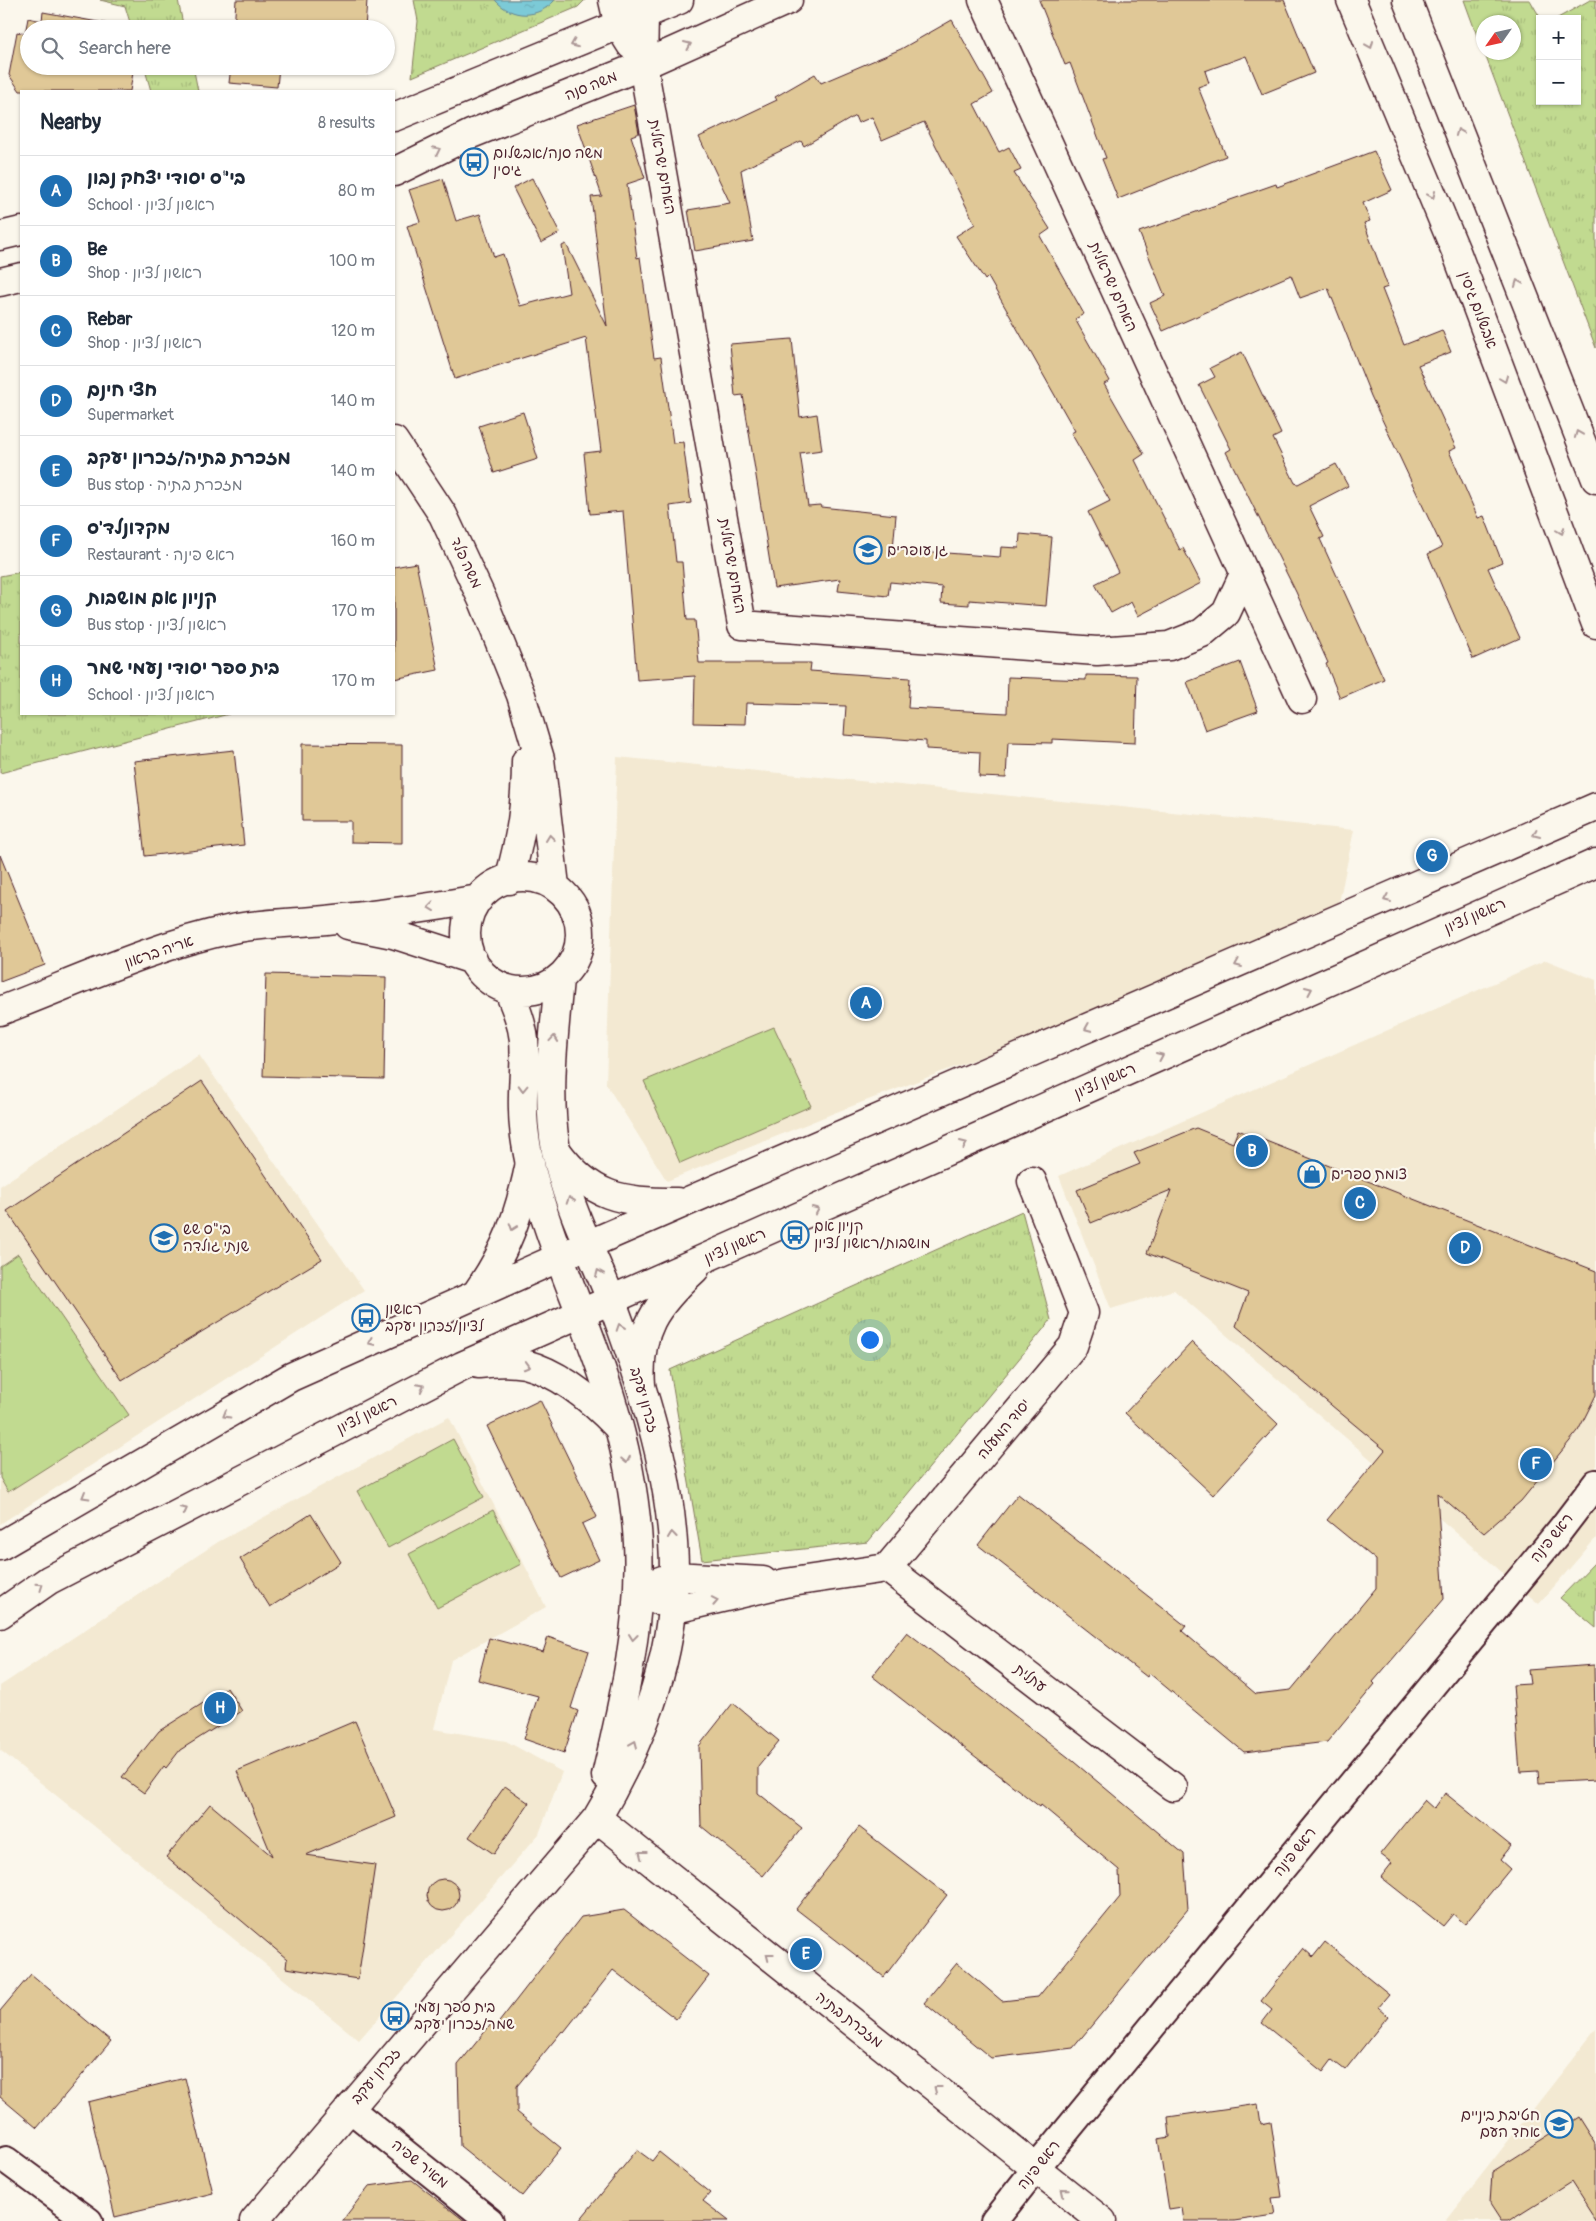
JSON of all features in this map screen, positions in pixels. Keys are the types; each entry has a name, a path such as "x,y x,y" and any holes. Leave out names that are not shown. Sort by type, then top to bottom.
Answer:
{"street":[{"path":"395,117 629,10 679,0"},
{"name":"משה סנה","path":"395,172 470,134 643,65 788,0"},
{"name":"האחים ישראלית","path":"983,0 1302,698"},
{"name":"אבשלום גיסין","path":"1351,0 1457,254 1596,624"},
{"path":"1406,0 1596,479"},
{"path":"629,10 643,65"},
{"name":"האחים ישראלית","path":"643,65 742,625 1097,651 1169,646 1202,633 1226,613 1244,574"},
{"path":"0,236 20,231"},
{"path":"0,282 20,277"},
{"name":"משה פלד","path":"395,442 443,514 484,603 521,695 540,759 555,886"},
{"name":"משה פלד","path":"509,880 518,850 526,805 526,740 521,695"},
{"path":"0,1546 291,1377 587,1245 1494,853 1585,811 1596,786"},
{"name":"ראשון לציון","path":"0,1614 49,1580 462,1366 1589,869"},
{"path":"519,877 538,879 555,886 568,898 577,914 581,932 579,950 571,966 559,979 544,988 526,992 508,989 490,981 473,960 468,948 466,928 472,910 479,898 483,893 500,882 519,877"},
{"name":"אריה בראון","path":"0,1011 188,940 275,922 325,920 439,906 479,898"},
{"name":"אריה בראון","path":"325,920 393,934 473,960"},
{"name":"זכרון יעקב","path":"254,2221 596,1818 620,1776 644,1720 660,1670 672,1608 674,1576 672,1537 663,1478 641,1386 611,1301 565,1186 556,1150 552,1111 552,1057 559,979"},
{"name":"זכרון יעקב","path":"508,989 516,1009 524,1040 522,1108 530,1163 549,1230 582,1313 611,1399 634,1502 638,1544 633,1636 623,1703 596,1818"},
{"path":"556,1150 570,1168 587,1184 604,1192 644,1202 686,1202"},
{"path":"476,1295 496,1266 511,1235 521,1204 530,1163"},
{"name":"יסוד המעלה","path":"887,1568 1073,1346 1084,1313 1032,1181"},
{"path":"641,1386 639,1361 644,1337 651,1321 674,1288 706,1258"},
{"path":"462,1366 497,1361 525,1364 547,1373 576,1391 618,1427"},
{"name":"ראש פינה","path":"994,2221 1561,1529 1596,1482"},
{"path":"637,1589 672,1608 722,1599 785,1583 887,1568"},
{"name":"עתלית","path":"887,1568 1173,1787"},
{"path":"637,1589 674,1576 714,1577 785,1583"},
{"name":"מזכרת בתיה","path":"596,1818 1102,2221"},
{"name":"מאיר שפיה","path":"349,2108 490,2221"},
{"path":"3,2157 74,2221"},
{"path":"3,2157 89,2221"}],"shaded area":[{"path":"617,757 1354,830 1335,922 834,1113 667,1181 606,1084"},
{"path":"1546,960 1596,980 1596,1538 1539,1604 1174,1290 1111,1309 1059,1176"},
{"name":"בי\"ס שש שנתי גולדה","path":"199,1055 364,1290 0,1524 0,1186"},
{"path":"449,1417 546,1607 451,1660 434,1729 506,1741 562,1772 539,1834 359,2040 0,1750 0,1686 218,1542"},
{"name":"חטיבת ביניים אחד העם","path":"1596,2029 1596,2221 1449,2221 1447,2219"}],"green space":[{"path":"100,0 178,0 182,20 129,20 125,6"},
{"path":"414,0 585,0 578,7 412,77 418,21"},
{"path":"1464,0 1530,0 1539,15 1536,15 1536,105 1581,105 1581,15 1563,15 1590,0 1596,0 1596,348 1487,60 1521,60 1521,15 1476,15 1476,33"},
{"path":"147,75 195,75 198,90 151,90"},
{"path":"20,572 20,715 225,715 0,773 0,576"},
{"path":"774,1027 811,1106 680,1163 644,1081"},
{"path":"1022,1211 1051,1320 868,1542 702,1560 670,1370"},
{"path":"18,1254 129,1415 8,1492 0,1478 0,1266"},
{"path":"453,1439 484,1497 388,1548 357,1491"},
{"path":"493,1510 521,1564 437,1608 409,1554"},
{"path":"1596,1561 1596,1628 1560,1598"}],"water":[{"path":"495,0 555,0 541,11 525,14 509,11"}],"building":[{"path":"236,0 367,0 366,20 235,20"},
{"path":"1039,0 1284,0 1314,73 1262,94 1246,56 1205,71 1209,83 1198,87 1226,156 1118,199 1102,159 1106,158 1070,63 1065,65"},
{"path":"43,12 87,20 42,20"},
{"path":"952,20 993,93 974,104 999,152 1009,147 1021,170 1014,173 1050,229 1040,236 1084,314 1075,319 1110,381 1104,384 1144,454 1135,460 1180,550 1183,548 1201,583 1138,616 1131,602 1111,613 1095,584 1118,572 1088,512 1110,501 1071,433 1075,431 988,277 985,280 956,236 975,224 924,122 882,140 872,117 858,123 855,116 804,146 801,141 741,170 753,241 695,251 688,210 730,203 699,137 777,100 775,97 815,74 821,83 901,49"},
{"path":"17,32 20,33 20,75 133,75 130,90 20,91 9,75"},
{"path":"230,75 278,75 277,87 229,83"},
{"path":"634,105 639,133 631,136 645,178 627,184 637,258 640,257 654,358 661,357 673,443 683,442 691,503 670,506 676,562 682,562 687,620 695,620 699,663 811,663 810,671 910,678 908,708 1007,713 1008,677 1086,680 1086,675 1137,676 1135,743 1052,739 1052,743 1008,742 1006,778 979,777 980,752 926,749 926,741 844,735 846,706 746,703 745,724 694,723 695,676 637,680 623,511 590,514 584,453 601,451 586,338 455,379 407,226 420,222 409,190 443,179 456,221 480,214 494,257 503,254 520,306 569,293 562,246 566,244 607,326 591,197 602,196 577,124"},
{"path":"1374,151 1392,190 1363,203 1370,221 1364,223 1388,287 1382,289 1404,345 1442,330 1451,352 1418,365 1456,448 1449,451 1478,518 1484,516 1502,562 1488,568 1520,638 1473,659 1428,554 1442,547 1371,396 1328,288 1300,298 1291,275 1163,331 1150,303 1165,296 1139,232 1276,184 1277,187"},
{"path":"532,178 560,233 541,243 513,188"},
{"path":"792,339 800,417 817,414 822,450 800,453 808,506 820,505 821,507 896,515 893,549 1000,557 1001,547 1019,548 1020,534 1052,537 1046,606 969,600 969,605 941,603 942,587 890,582 888,596 838,591 840,579 774,588 743,395 735,396 730,344"},
{"path":"1242,352 1281,434 1273,438 1295,483 1298,484 1336,464 1348,486 1309,506 1324,537 1320,539 1384,679 1340,698 1326,664 1328,663 1296,592 1226,452 1231,449 1199,385 1215,377 1210,368"},
{"path":"523,412 538,459 494,473 479,426"},
{"path":"416,563 438,670 395,679 395,567"},
{"path":"1240,662 1258,711 1205,730 1187,682"},
{"path":"302,744 402,745 402,843 351,842 351,821 302,821"},
{"path":"234,750 244,845 145,856 134,761"},
{"path":"0,855 45,965 0,982"},
{"path":"266,974 386,977 384,1079 263,1076"},
{"path":"202,1081 322,1259 122,1380 7,1211"},
{"path":"1196,1128 1233,1143 1238,1130 1596,1271 1596,1395 1578,1431 1521,1501 1484,1533 1437,1493 1444,1599 1373,1682 1375,1684 1327,1742 1244,1752 1149,1673 1147,1677 978,1545 1018,1494 1186,1626 1182,1631 1256,1694 1291,1690 1376,1588 1376,1560 1327,1520 1385,1450 1236,1326 1248,1293 1147,1253 1171,1190 1091,1223 1077,1190 1140,1164 1134,1153"},
{"path":"1192,1342 1278,1424 1213,1495 1125,1413"},
{"path":"540,1400 597,1517 582,1524 599,1560 561,1578 487,1426"},
{"path":"311,1514 341,1562 270,1607 240,1559"},
{"path":"907,1632 1068,1757 1184,1854 1188,1909 1073,2048 991,2058 924,2003 957,1963 1002,2001 1038,1997 1120,1897 1119,1870 1041,1805 1040,1807 872,1676"},
{"path":"548,1637 589,1651 571,1708 578,1711 564,1753 524,1739 538,1696 478,1680 489,1638 543,1652"},
{"path":"1594,1665 1596,1780 1539,1783 1538,1771 1520,1772 1513,1685 1530,1684 1528,1670"},
{"path":"227,1688 242,1711 180,1750 166,1768 164,1766 144,1793 122,1777 159,1731"},
{"path":"733,1703 779,1741 758,1767 758,1793 802,1828 763,1876 701,1826 699,1746"},
{"path":"355,1721 396,1817 306,1855 375,1865 358,1979 286,1968 287,1959 166,1857 210,1804 272,1856 237,1771"},
{"path":"505,1786 529,1803 494,1854 469,1837"},
{"path":"1445,1793 1511,1846 1500,1860 1510,1869 1465,1924 1453,1914 1443,1926 1381,1877 1392,1863 1380,1854 1424,1800 1434,1809"},
{"path":"859,1827 947,1895 884,1977 796,1909"},
{"path":"443,1879 449,1880 454,1884 458,1889 458,1901 454,1906 449,1910 443,1911 437,1910 432,1906 428,1901 427,1895 428,1889 432,1884 437,1880"},
{"path":"624,1910 709,1976 676,2019 613,1970 564,2032 562,2031 517,2086 517,2112 561,2148 522,2196 460,2146 458,2065 492,2023 496,2026 581,1917"},
{"path":"1325,1942 1389,1994 1378,2007 1388,2016 1345,2070 1332,2060 1323,2072 1262,2023 1272,2010 1261,2001 1303,1948 1313,1957"},
{"path":"31,1974 111,2041 37,2128 0,2097 0,2011"},
{"path":"185,2078 213,2193 115,2217 88,2102"},
{"path":"1258,2104 1261,2124 1271,2122 1282,2197 1272,2198 1275,2215 1234,2221 1184,2221 1182,2208 1169,2210 1158,2139 1170,2137 1168,2117"},
{"path":"1579,2117 1596,2144 1596,2221 1571,2182 1509,2221 1501,2221 1490,2204 1492,2172"},
{"path":"637,2150 652,2161 659,2152 710,2193 703,2201 729,2221 579,2221"},
{"path":"412,2180 465,2221 342,2221 369,2186"}],"place":[{"name":"משה סנה/אבשלום גיסין","path":"474,162"},
{"name":"גן עופרים","path":"868,550"},
{"name":"קניון אם מושבות","path":"1432,856"},
{"name":"בי\"ס יסודי יצחק נבון","path":"866,1003"},
{"name":"Be","path":"1252,1151"},
{"name":"צומת ספרים","path":"1312,1174"},
{"name":"Rebar","path":"1360,1203"},
{"name":"קניון אם מושבות/ראשון לציון","path":"795,1235"},
{"name":"בי\"ס שש שנתי גולדה","path":"164,1238"},
{"name":"חצי חינם","path":"1465,1248"},
{"name":"ראשון לציון/זכרון יעקב","path":"366,1318"},
{"name":"מקדונלד'ס","path":"1536,1464"},
{"name":"בית ספר יסודי נעמי שמר","path":"220,1708"},
{"name":"מזכרת בתיה/זכרון יעקב","path":"806,1954"},
{"name":"בית ספר נעמי שמר/זכרון יעקב","path":"395,2016"},
{"name":"חטיבת ביניים אחד העם","path":"1559,2124"}]}
